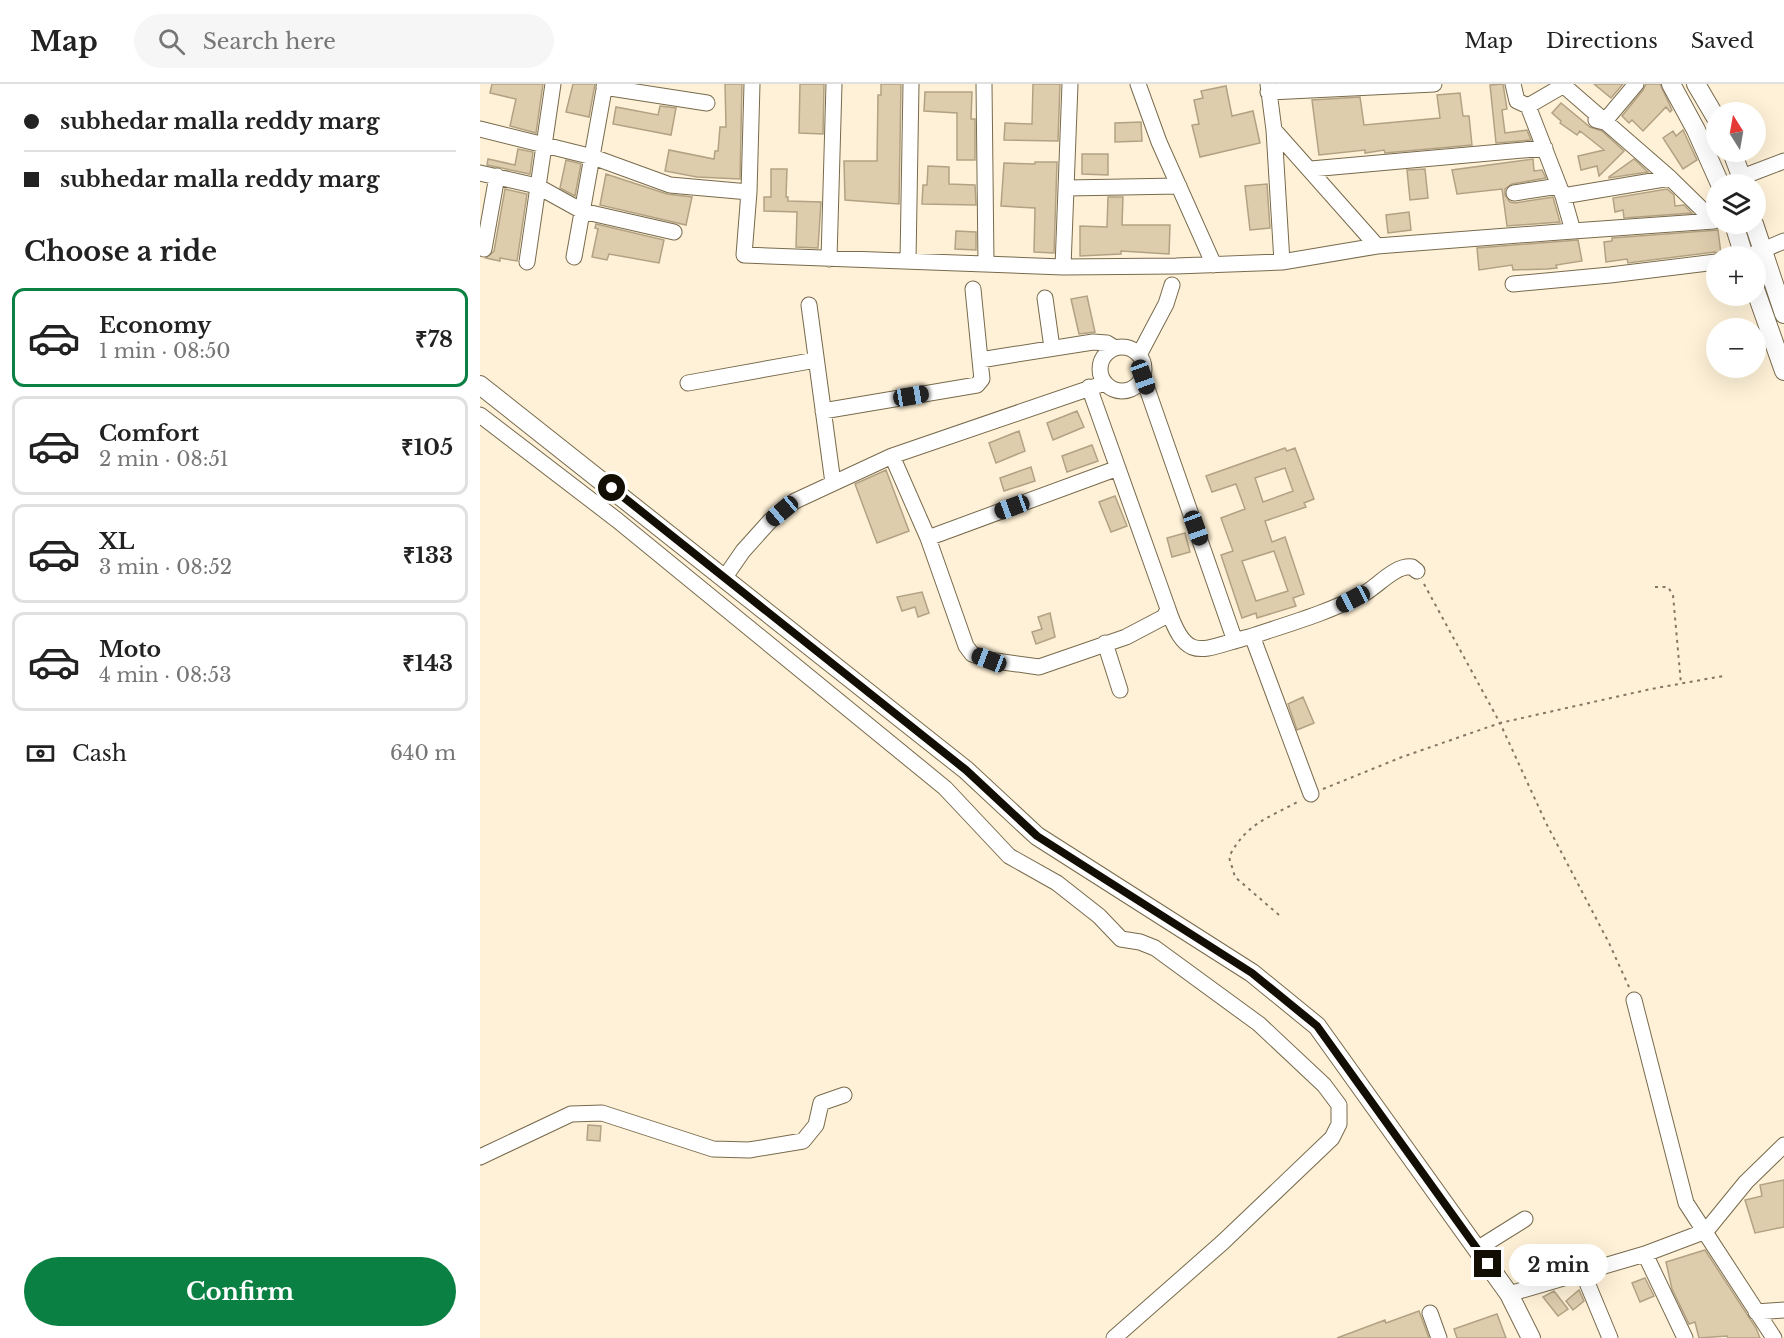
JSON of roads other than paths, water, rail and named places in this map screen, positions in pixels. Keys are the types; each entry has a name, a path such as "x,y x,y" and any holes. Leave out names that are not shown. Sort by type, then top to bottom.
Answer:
{"main road":[{"path":"1671,84 1705,147 1716,174"},
{"path":"1696,84 1707,102"},
{"path":"1766,274 1784,315"},
{"path":"1761,306 1784,371"},
{"path":"480,385 966,770 1037,836 1252,973 1317,1026 1509,1294 1531,1338"}],"street":[{"path":"526,262 537,186 546,144 553,84"},
{"path":"752,84 749,192 744,255 1064,267 1282,262 1377,246 1714,221 1670,178 1600,121 1564,85 1528,106"},
{"path":"830,259 834,84"},
{"path":"908,261 911,84"},
{"path":"984,84 987,264"},
{"path":"1064,267 1070,84"},
{"path":"1138,84 1179,186 1214,264"},
{"path":"1282,262 1274,130 1268,88 1434,84"},
{"path":"1513,84 1517,101 1528,106 1574,231"},
{"path":"1600,121 1636,84"},
{"path":"574,257 605,85 707,103"},
{"path":"480,129 593,157 670,185 749,192"},
{"path":"1274,130 1377,246"},
{"path":"1311,170 1545,148"},
{"path":"1757,174 1784,161"},
{"path":"480,173 537,186 582,211 674,232"},
{"path":"484,249 497,176"},
{"path":"1514,193 1561,191 1670,178"},
{"path":"1067,188 1179,186"},
{"path":"1766,249 1784,241"},
{"path":"1513,284 1706,263"},
{"path":"1139,355 1166,304 1172,285"},
{"path":"823,411 977,385 982,379 973,289"},
{"path":"1045,298 1052,348"},
{"path":"809,305 832,483"},
{"path":"980,360 1100,341 1115,348 1129,348 1139,355 1143,363 1143,377 1242,639 1259,649 1311,794"},
{"path":"1115,348 1109,351 1101,363 1101,377 1105,383 1111,388 1126,391 1133,389 1143,377"},
{"path":"688,383 816,360"},
{"path":"725,577 743,551 770,522 795,501 892,456 1105,383"},
{"path":"1089,387 1175,632 1190,647 1204,650 1338,607 1368,591 1404,567 1412,567 1417,571"},
{"path":"480,415 617,520 945,788 1009,856 1057,883 1099,916 1121,939 1140,942 1155,948 1259,1024 1324,1085 1339,1105 1339,1124 1332,1138 1224,1242 1114,1338"},
{"path":"892,456 928,538 966,646 972,654 989,660 1039,667 1126,637 1164,617 1168,609"},
{"path":"928,538 1118,468"},
{"path":"1105,643 1120,690"},
{"path":"1634,1000 1686,1203 1774,1338"},
{"path":"480,1157 571,1114 602,1113 713,1149 749,1150 803,1141 816,1125 821,1103 844,1095"},
{"path":"1509,1294 1645,1254 1706,1232 1746,1182 1784,1145"},
{"path":"1477,1249 1525,1220"},
{"path":"1645,1254 1685,1338"},
{"path":"1583,1273 1610,1338"},
{"path":"1756,1312 1784,1310"},
{"path":"1430,1313 1439,1338"}]}
